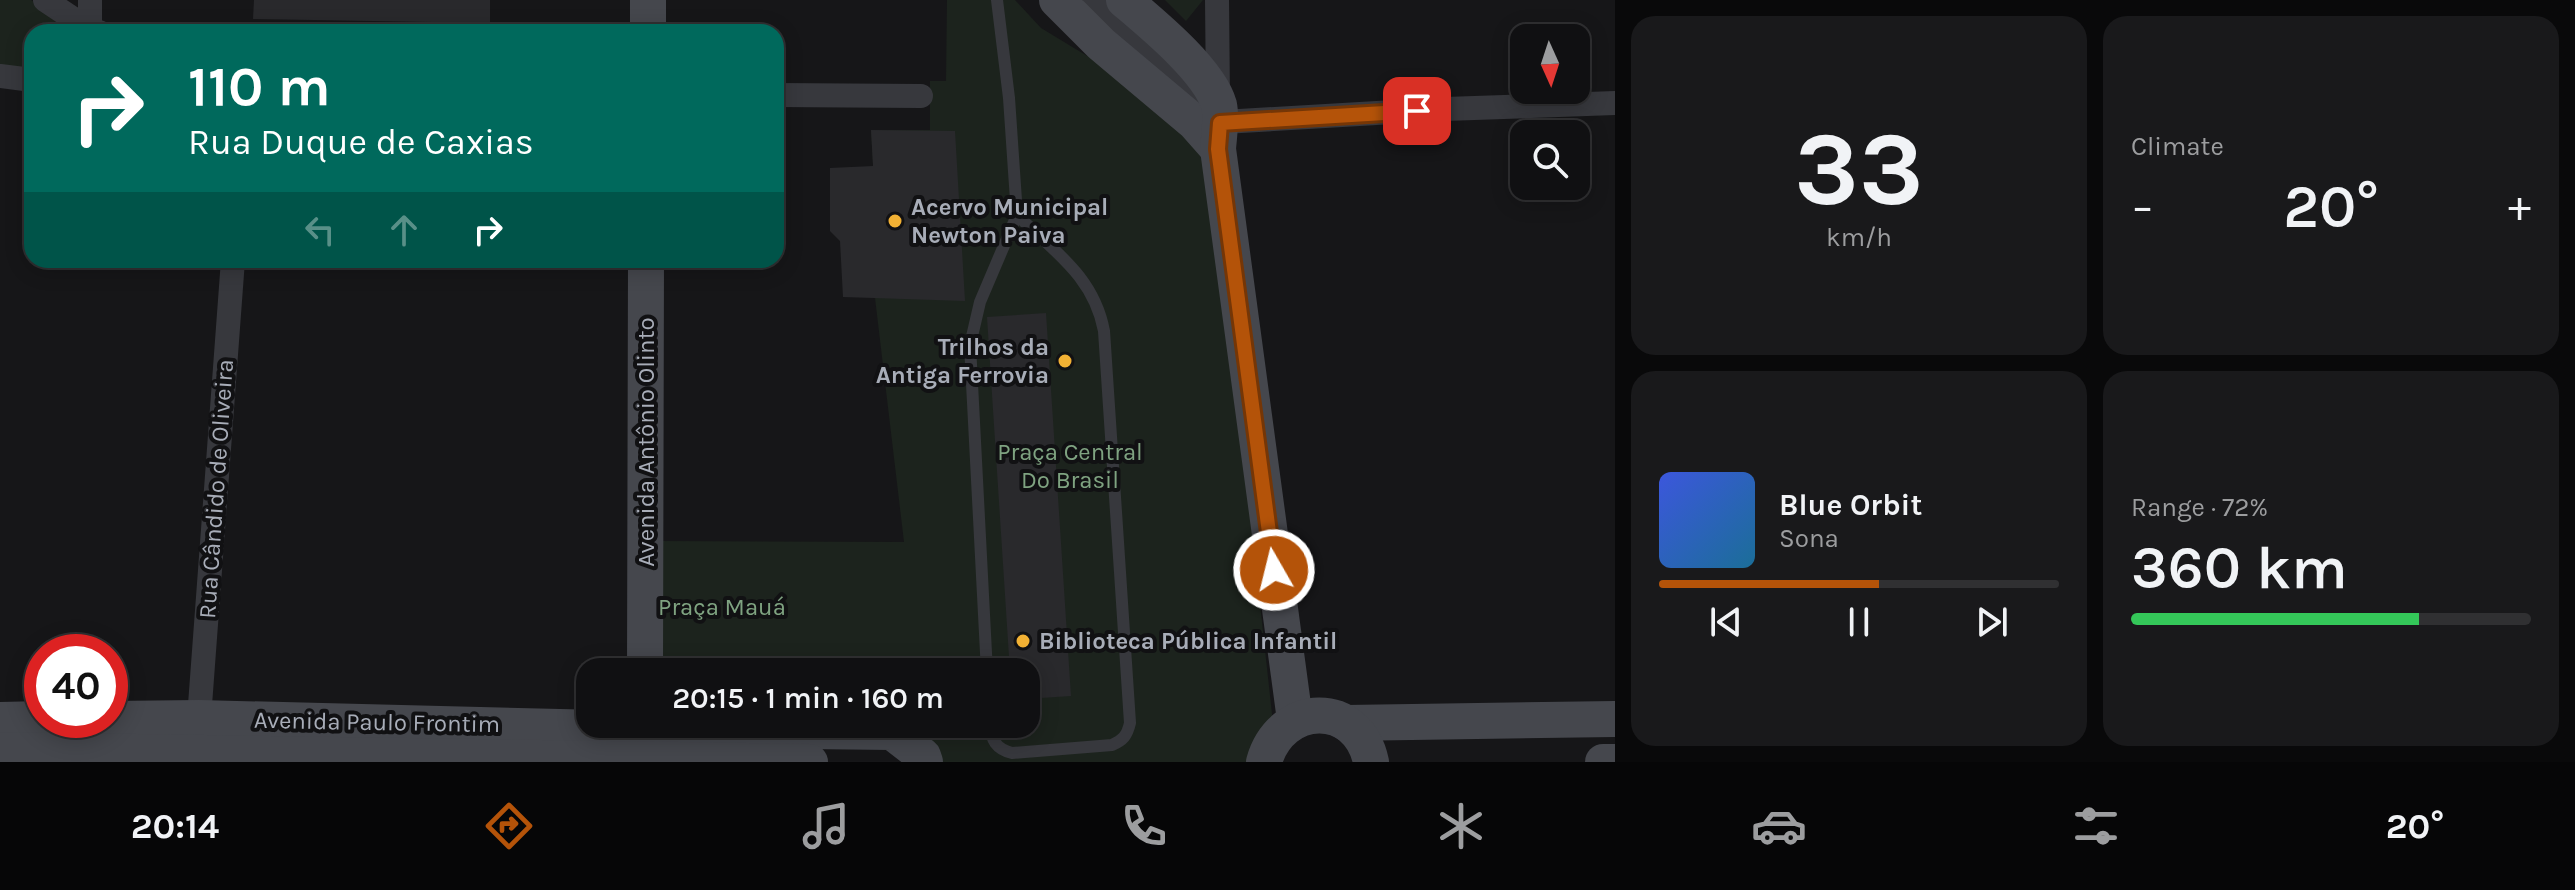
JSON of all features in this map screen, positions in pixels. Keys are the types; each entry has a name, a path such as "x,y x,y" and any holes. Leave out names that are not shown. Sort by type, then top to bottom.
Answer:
{"street":[{"path":"45,0 82,24"},
{"path":"90,0 92,24"},
{"path":"648,0 648,24"},
{"path":"1057,0 1101,44 1212,125 1445,109 1615,103"},
{"path":"1095,0 1175,77 1212,125"},
{"path":"1124,0 1164,34 1205,80 1295,720"},
{"path":"1212,125 1217,0"},
{"path":"0,76 24,79"},
{"path":"784,95 921,96"},
{"name":"Rua Cândido de Oliveira","path":"197,743 232,268"},
{"name":"Avenida Antônio Olinto","path":"645,658 646,268"},
{"path":"1264,762 1275,737 1295,720 1321,716 1346,723 1615,719"},
{"path":"0,720 24,719"},
{"path":"1346,723 1359,735 1371,762"},
{"name":"Avenida Paulo Frontim","path":"128,724 197,743"},
{"path":"644,744 892,732 923,756 925,762"},
{"name":"Avenida Paulo Frontim","path":"0,750 197,743 644,744"},
{"path":"644,744 810,762"},
{"path":"1603,762 1615,762"}],"lane":[{"path":"986,658 970,345 980,302 1017,215 1009,98 997,0"},
{"path":"993,738 1002,751 1012,753 1112,745 1128,734 1130,723 1104,331 1100,310 1092,291 1078,274 1017,215"}],"green space":[{"path":"0,0 31,0 69,24 24,24 24,74 0,70"},
{"name":"Praça Central Do Brasil","path":"947,0 1015,0 1041,28 1173,108 1212,165 1273,723 1252,762 938,762 852,738 1040,738 1040,658 655,658 657,541 904,542 875,298 876,217 871,130 930,130 930,81 946,81"},
{"path":"1165,0 1203,0 1186,21"}],"building":[{"path":"254,0 490,0 490,23 253,19"},
{"name":"Acervo Municipal Newton Paiva","path":"871,130 955,131 965,301 843,297 840,241 830,231 830,168 873,166"},
{"path":"1046,313 1071,696 1040,698 1040,658 1009,658 987,317"}],"place":[{"name":"Acervo Municipal Newton Paiva","path":"895,221"},
{"name":"Trilhos da Antiga Ferrovia","path":"1065,361"},
{"name":"Biblioteca Pública Infantil","path":"1023,641"}],"route":[{"path":"1274,570 1218,149 1220,123 1417,111"}],"park label":[{"name":"Praça Mauá","path":"722,607"}]}
